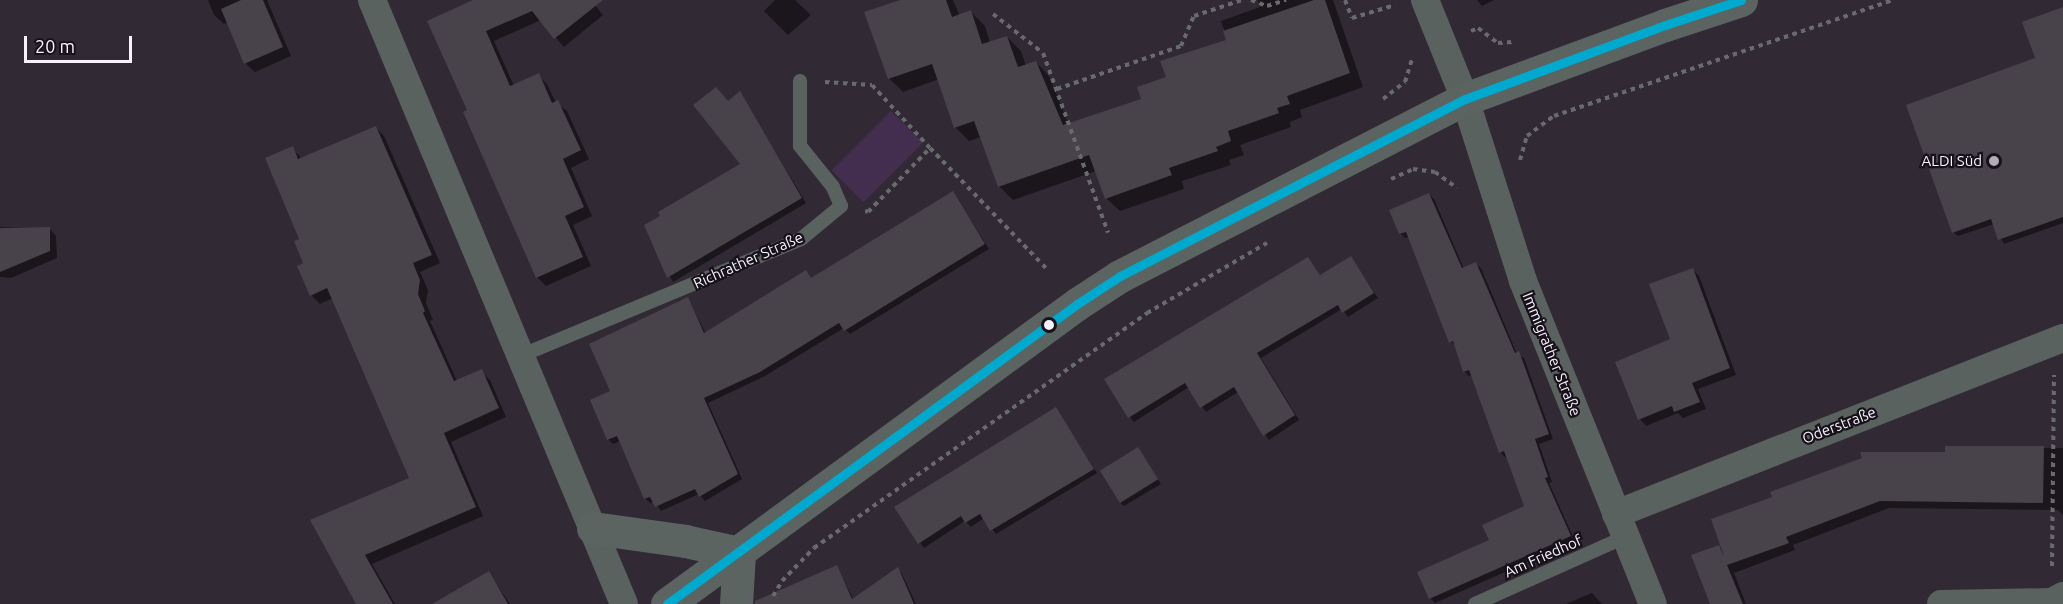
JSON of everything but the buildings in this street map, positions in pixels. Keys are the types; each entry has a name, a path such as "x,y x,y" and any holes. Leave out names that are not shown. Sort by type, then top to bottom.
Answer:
{"main road":[{"path":"667,604 1077,304 1120,276 1465,99 1665,25 1741,0"},
{"path":"593,528 685,541 739,553"},
{"path":"736,604 739,553"}],"street":[{"path":"372,0 624,604"},
{"name":"Immigrather Straße","path":"1425,0 1465,99 1523,281 1653,604"},
{"name":"Oderstraße","path":"1620,526 2059,340"},
{"path":"1941,604 2058,599"}],"lane":[{"path":"800,81 800,146 833,187 841,206"},
{"name":"Richrather Straße","path":"520,356 801,239 841,206"},
{"name":"Am Friedhof","path":"1474,604 1620,526"}],"path":[{"path":"1057,89 1181,46 1194,16 1242,0"},
{"path":"1251,0 1267,6 1286,0"},
{"path":"1346,0 1352,18 1396,4"},
{"path":"1554,116 1893,0"},
{"path":"993,14 1043,53 1108,233"},
{"path":"800,81 872,85 1047,269"},
{"path":"841,206 868,212 930,148"},
{"path":"1380,185 1413,169"},
{"path":"769,604 782,581 814,548 1146,313 1275,238"},
{"path":"2058,599 2059,340"}],"shaded area":[{"path":"891,111 923,143 863,202 832,170"}],"transit line":[{"path":"667,604 1077,304 1120,276 1465,99 1665,25 1741,0"}],"place":[{"name":"ALDI Süd","path":"1994,161"}]}
